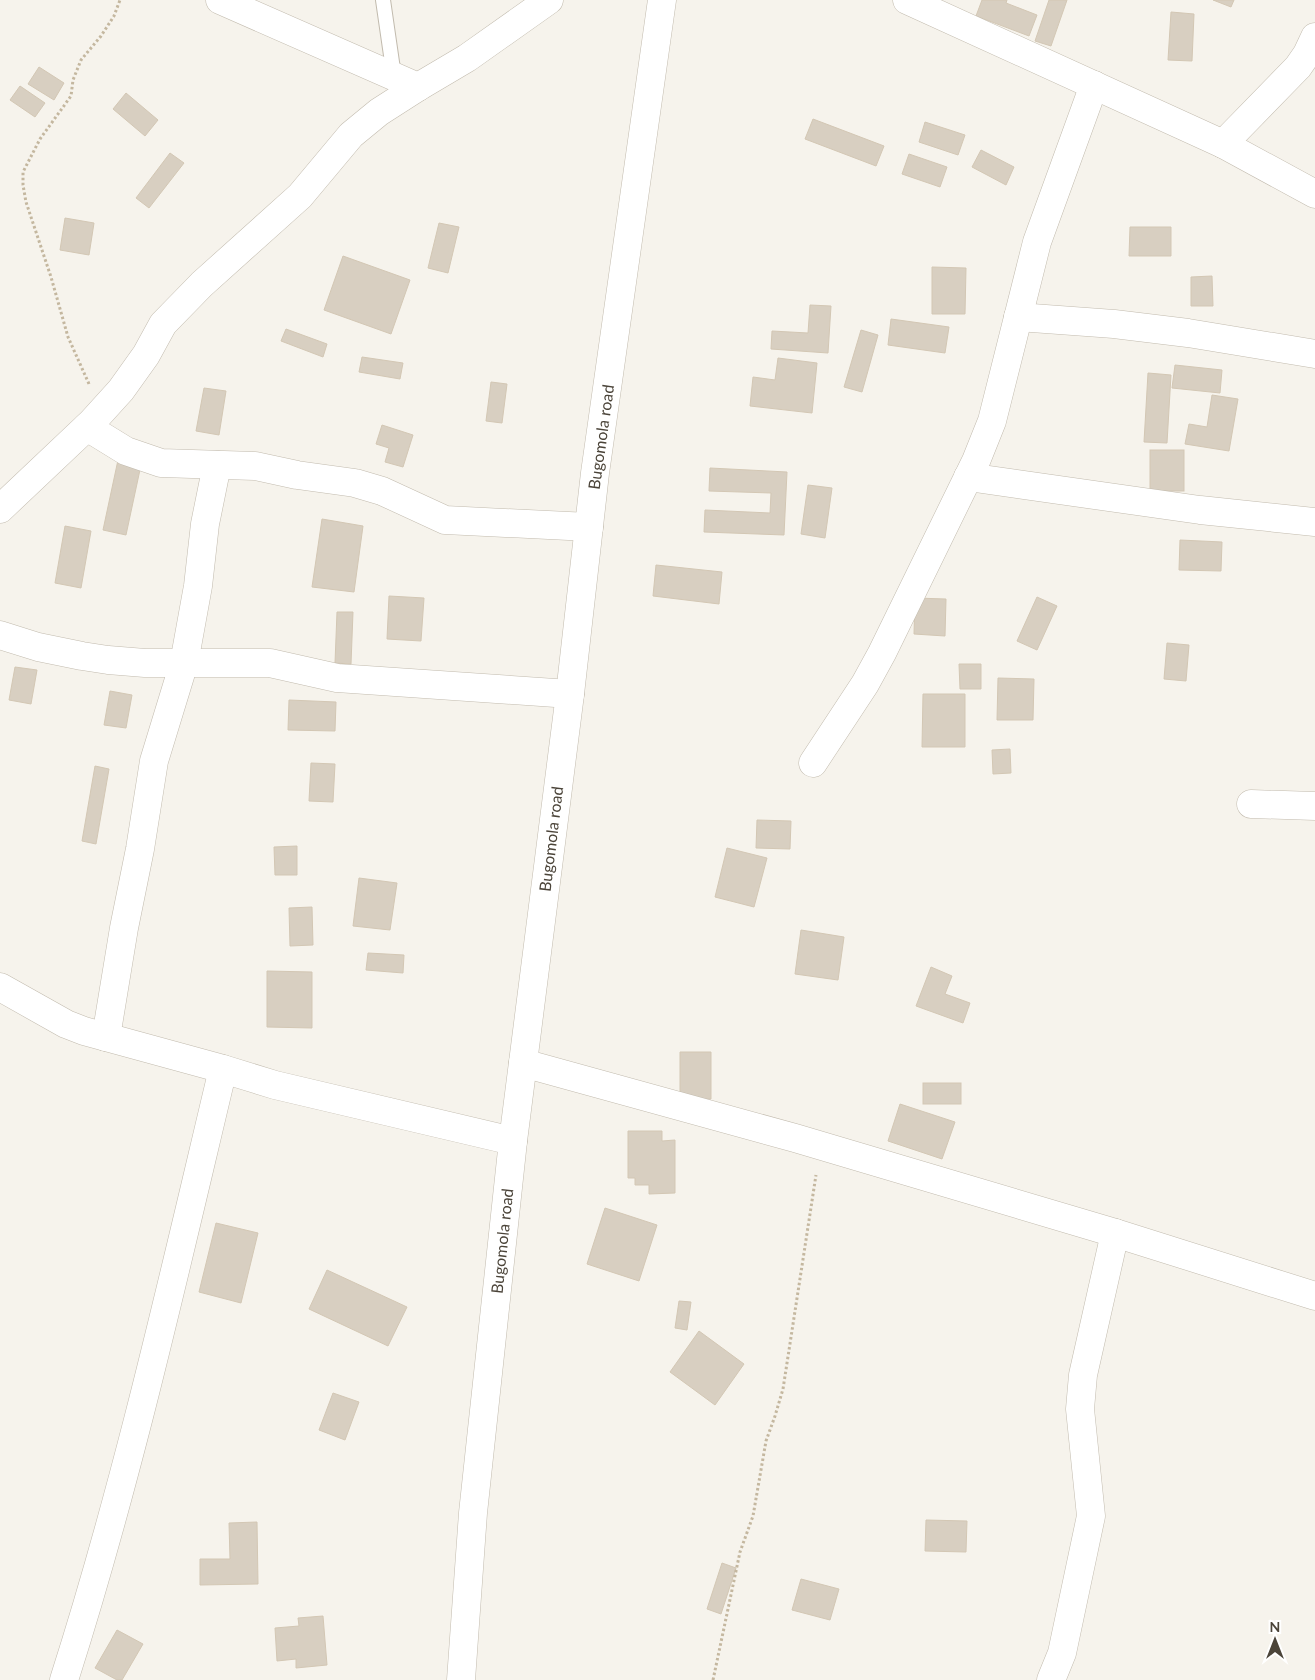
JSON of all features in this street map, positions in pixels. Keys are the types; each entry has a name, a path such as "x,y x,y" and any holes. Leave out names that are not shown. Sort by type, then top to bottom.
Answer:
{"street":[{"path":"220,0 406,82"},
{"path":"0,509 94,419 126,383 146,355 163,324 202,284 300,196 351,135 379,112 406,82 467,58 549,0"},
{"name":"Bugomola road","path":"461,1680 473,1514 513,1141 570,694 595,473 662,0"},
{"path":"907,0 1222,144 1315,194"},
{"path":"1222,144 1298,67 1315,37"},
{"path":"812,763 849,711 870,677 976,462 992,420 1037,242 1094,84"},
{"path":"1018,317 1114,324 1188,333 1315,354"},
{"path":"94,419 126,451 162,463 255,466 298,475 355,483 382,491 445,520 589,528"},
{"path":"106,1037 154,761 184,663 198,586 204,524 217,465"},
{"path":"968,477 1200,510 1315,522"},
{"path":"0,635 38,647 82,656 145,663 270,663 337,678 570,694"},
{"path":"1251,804 1315,806"},
{"path":"0,987 66,1024 106,1037 223,1069 275,1086 513,1141"},
{"path":"523,1063 821,1146 1115,1233 1315,1296"},
{"path":"64,1680 87,1606 144,1397 223,1069"},
{"path":"1050,1680 1062,1653 1091,1516 1080,1409 1083,1375 1115,1233"}],"lane":[{"path":"383,0 406,82"}],"path":[{"path":"94,419 26,202 23,172 40,139 71,96 73,80 81,60 101,36 114,16 120,0"},
{"path":"713,1680 740,1552 753,1516 766,1441 783,1389 821,1146"}],"building":[{"path":"982,0 1007,0 1006,3 1037,15 1029,36 976,16"},
{"path":"1049,0 1067,0 1051,46 1035,41"},
{"path":"1213,0 1234,0 1231,7"},
{"path":"1171,12 1194,14 1192,61 1168,60"},
{"path":"39,67 64,83 54,100 28,84"},
{"path":"20,86 45,103 35,117 10,100"},
{"path":"126,93 158,120 145,136 113,109"},
{"path":"813,119 884,146 876,166 805,139"},
{"path":"925,122 965,135 958,155 919,142"},
{"path":"981,150 1014,167 1006,185 972,167"},
{"path":"170,153 184,163 149,208 136,198"},
{"path":"909,154 947,167 940,187 902,174"},
{"path":"65,218 94,223 89,255 60,250"},
{"path":"439,223 459,227 448,273 428,268"},
{"path":"1130,227 1171,227 1171,256 1129,256"},
{"path":"343,256 410,280 391,334 324,310"},
{"path":"932,267 966,268 965,314 932,314"},
{"path":"1212,276 1213,306 1191,306 1191,277"},
{"path":"810,305 831,306 828,353 771,349 772,331 808,333"},
{"path":"891,319 949,327 945,353 888,345"},
{"path":"286,329 327,344 323,357 281,341"},
{"path":"861,330 878,335 862,392 844,387"},
{"path":"362,357 403,363 400,379 359,372"},
{"path":"778,358 817,363 812,413 750,406 753,377 775,380"},
{"path":"1175,365 1222,370 1220,393 1172,388"},
{"path":"1148,373 1171,375 1167,443 1144,442"},
{"path":"491,382 507,384 502,423 486,421"},
{"path":"204,388 226,391 219,435 196,431"},
{"path":"1212,395 1238,399 1229,451 1185,444 1189,424 1207,427"},
{"path":"382,425 413,435 403,467 385,462 389,448 376,444"},
{"path":"1150,450 1184,450 1184,491 1150,491"},
{"path":"118,460 141,465 126,535 103,530"},
{"path":"710,468 787,472 784,535 704,532 705,510 770,513 771,493 709,491"},
{"path":"808,485 832,488 825,538 801,534"},
{"path":"322,519 363,526 354,592 312,587"},
{"path":"65,526 91,531 81,588 55,583"},
{"path":"1180,540 1222,542 1221,571 1179,570"},
{"path":"656,565 722,572 719,604 653,596"},
{"path":"389,596 424,598 421,641 387,639"},
{"path":"1037,597 1057,606 1037,650 1017,641"},
{"path":"915,598 946,599 945,636 914,634"},
{"path":"337,612 353,612 351,664 335,663"},
{"path":"1167,643 1189,645 1186,681 1164,679"},
{"path":"959,664 981,664 981,689 960,689"},
{"path":"15,667 37,670 31,704 9,700"},
{"path":"998,678 1034,679 1033,720 997,720"},
{"path":"110,691 132,695 126,728 104,725"},
{"path":"923,694 965,694 965,747 922,747"},
{"path":"289,700 336,702 335,731 288,730"},
{"path":"1010,749 1011,773 993,774 992,750"},
{"path":"311,763 335,764 333,802 309,801"},
{"path":"95,766 109,769 96,844 82,841"},
{"path":"757,820 791,821 790,849 756,848"},
{"path":"297,846 297,875 275,875 274,847"},
{"path":"727,848 767,858 754,907 715,897"},
{"path":"359,878 397,883 390,930 353,926"},
{"path":"312,907 313,945 290,946 289,908"},
{"path":"801,930 844,937 838,980 795,974"},
{"path":"368,953 404,955 403,973 366,970"},
{"path":"931,967 952,976 945,994 970,1003 963,1023 916,1006"},
{"path":"267,971 312,972 312,1028 267,1027"},
{"path":"680,1052 711,1052 711,1099 680,1100"},
{"path":"923,1083 961,1083 961,1104 923,1104"},
{"path":"900,1104 955,1122 942,1159 888,1141"},
{"path":"628,1131 662,1131 662,1141 675,1140 675,1193 649,1194 649,1185 635,1185 635,1178 628,1178"},
{"path":"605,1208 657,1225 639,1281 587,1264"},
{"path":"216,1223 258,1233 241,1303 199,1292"},
{"path":"327,1270 407,1307 388,1346 309,1309"},
{"path":"679,1301 691,1302 687,1330 675,1328"},
{"path":"699,1331 744,1364 715,1405 670,1372"},
{"path":"333,1393 359,1402 345,1440 319,1430"},
{"path":"926,1520 967,1521 966,1552 925,1551"},
{"path":"257,1522 258,1584 200,1585 200,1559 230,1559 229,1523"},
{"path":"722,1563 736,1568 721,1614 707,1609"},
{"path":"801,1579 839,1589 830,1620 792,1610"},
{"path":"323,1616 327,1665 296,1668 296,1659 277,1661 275,1628 299,1626 298,1618"},
{"path":"117,1630 143,1644 122,1680 117,1680 95,1668"}]}
